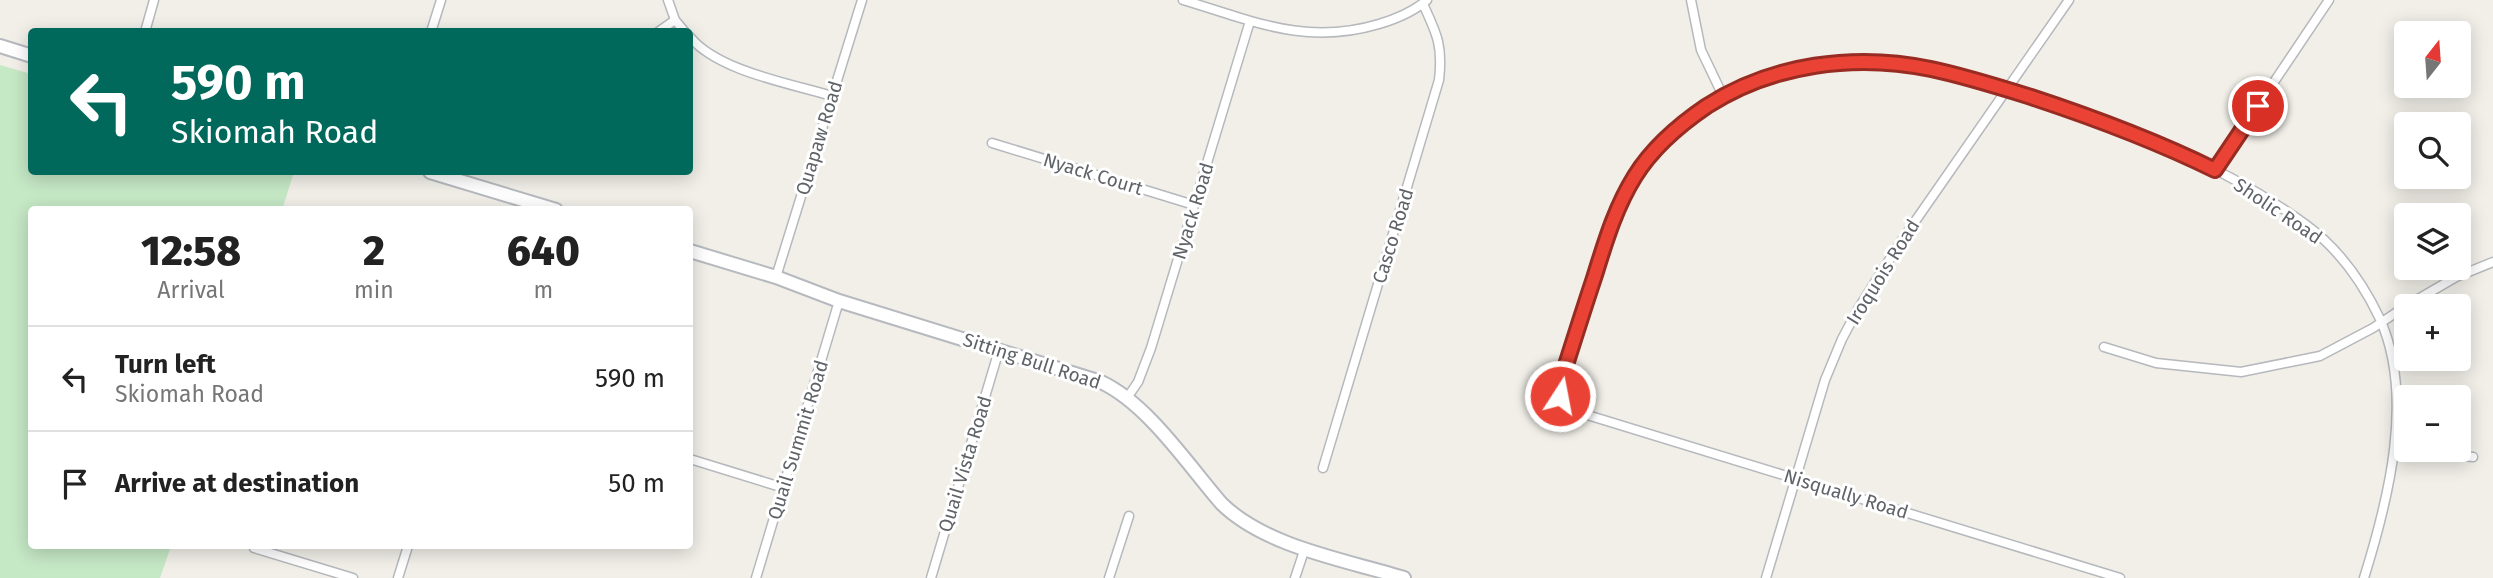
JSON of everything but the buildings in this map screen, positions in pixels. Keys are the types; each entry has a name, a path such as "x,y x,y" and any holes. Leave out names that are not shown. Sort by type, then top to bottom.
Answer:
{"street":[{"path":"146,28 154,0"},
{"path":"432,28 441,0"},
{"path":"668,0 675,20 682,28"},
{"name":"Quapaw Road","path":"776,277 862,0"},
{"path":"1183,0 1250,20 1311,34 1341,33 1398,18 1425,2"},
{"path":"1691,0 1701,50 1723,96"},
{"name":"Iroquois Road","path":"1766,578 1825,380 1842,339 1900,243 2069,0"},
{"path":"2215,170 2329,0"},
{"name":"Casco Road","path":"1323,468 1439,80 1442,56 1425,2"},
{"path":"663,28 675,20"},
{"name":"Nyack Road","path":"1127,398 1138,382 1151,348 1250,20"},
{"path":"693,40 712,57 732,66 832,96"},
{"path":"0,47 28,55"},
{"name":"Sholic Road","path":"1571,410 1560,396 1560,384 1611,223 1636,174 1654,151 1680,126 1723,96 1755,81 1786,71 1848,63 1928,68 2007,90 2130,131 2215,170 2306,225 2330,246 2352,271 2381,323 2394,385"},
{"name":"Nyack Court","path":"992,143 1194,205"},
{"path":"440,175 543,206"},
{"name":"Sitting Bull Road","path":"693,251 776,277 839,301 1084,376 1113,388 1150,420 1234,516 1261,533 1404,578"},
{"path":"2427,294 2456,277 2493,262"},
{"name":"Quail Summit Road","path":"756,578 839,301"},
{"path":"2104,347 2156,363 2241,372 2320,356 2394,314"},
{"name":"Quail Vista Road","path":"931,578 999,350"},
{"name":"Nisqually Road","path":"1571,410 2120,578"},
{"name":"Sholic Road","path":"2364,578 2384,509 2394,450"},
{"path":"693,460 784,488"},
{"path":"1109,578 1129,516"},
{"path":"1295,578 1305,548"},
{"path":"260,549 353,578"},
{"path":"398,578 407,549"}],"green space":[{"path":"0,65 28,73 28,175 293,175 283,206 28,206 28,549 170,549 160,578 0,578"}],"route":[{"path":"1560,396 1560,384 1611,223 1636,174 1672,132 1723,96 1755,81 1786,71 1848,63 1928,68 1968,78 2130,131 2215,170 2258,106"}]}
